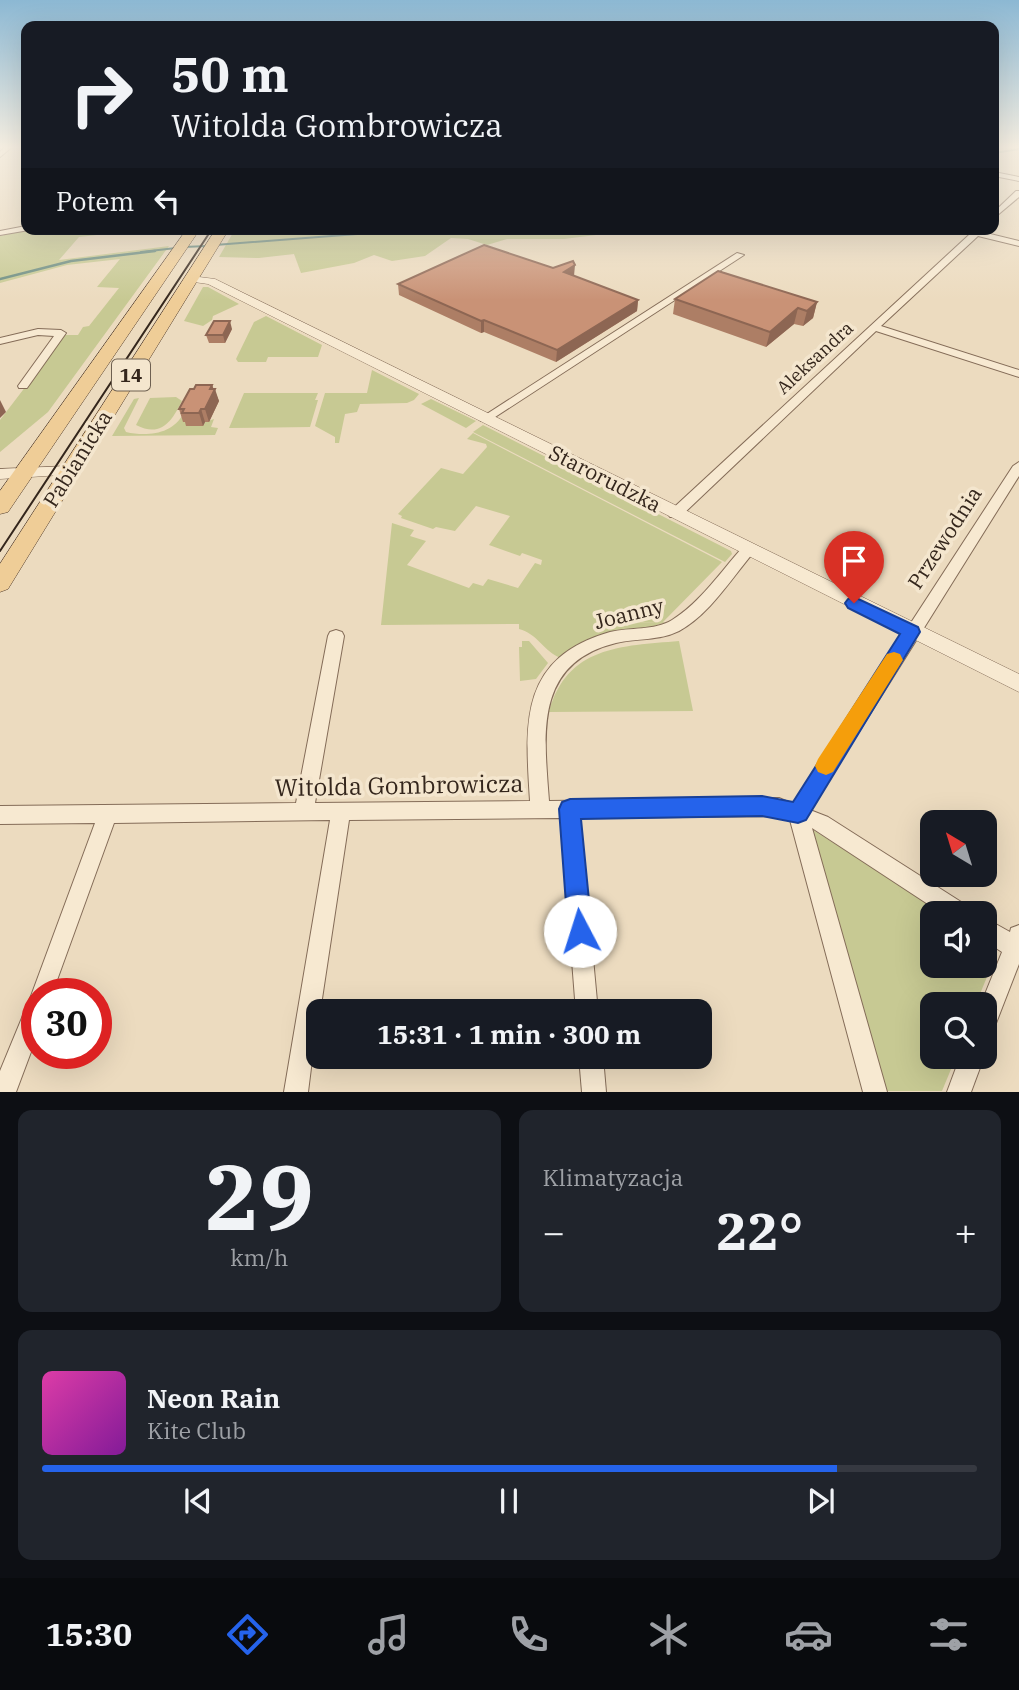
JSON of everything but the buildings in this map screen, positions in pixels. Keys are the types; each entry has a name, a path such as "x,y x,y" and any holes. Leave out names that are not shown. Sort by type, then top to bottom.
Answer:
{"main road":[{"name":"Pabianicka","path":"0,507 190,235"},
{"name":"Pabianicka","path":"0,583 219,235"}],"street":[{"path":"999,211 1014,198"},
{"path":"0,233 21,229"},
{"name":"Aleksandra","path":"675,514 974,235"},
{"path":"991,235 1019,244"},
{"path":"485,419 740,255"},
{"name":"Starorudzka","path":"191,279 211,281 1019,684"},
{"path":"873,327 1019,374"},
{"path":"0,341 38,332 61,333 23,386"},
{"name":"Przewodnia","path":"798,813 1019,466"},
{"path":"0,474 71,471"},
{"name":"Joanny","path":"540,809 536,719 539,698 551,677 566,661 589,646 622,636 662,631 678,624 748,550"},
{"path":"304,811 335,636"},
{"name":"Witolda Gombrowicza","path":"0,815 762,806 798,813 821,823 942,901"},
{"path":"570,809 586,999"},
{"path":"296,1091 341,811"},
{"path":"798,813 876,1091"},
{"path":"47,978 108,814"},
{"path":"997,934 1018,945 997,995"},
{"path":"4,1091 21,1046"},
{"path":"592,1069 594,1091"},
{"path":"959,1091 967,1069"}],"green space":[{"path":"21,231 21,235 97,235 79,237 59,260 169,246 48,412 0,452 0,420 65,335 78,335 83,327 89,326 119,288 97,287 120,259 67,265 0,283 0,236"},
{"path":"232,235 596,235 564,239 507,239 487,245 468,239 451,238 425,256 392,261 374,255 354,263 301,273 294,254 259,258 219,257"},
{"path":"203,287 208,287 239,304 213,316 212,320 203,326 184,321"},
{"path":"266,316 322,345 318,357 268,357 266,362 238,362 236,359 254,322"},
{"path":"372,370 419,394 407,403 360,404 357,412 345,414 339,443 335,443 335,437 315,426 325,393 367,393"},
{"path":"244,393 318,393 315,400 318,400 310,427 229,428"},
{"path":"176,397 182,401 165,425 152,430 136,425 150,398"},
{"path":"139,398 124,428 126,432 151,434 166,430 179,421 183,414 188,422 202,426 214,419 211,427 218,428 215,435 112,436 134,399"},
{"path":"431,399 476,421 466,428 421,404"},
{"path":"483,425 731,551 732,554 725,562 473,432"},
{"path":"473,433 722,562 663,622 541,624 666,622 561,658 550,652 531,634 519,629 519,624 381,625 392,523 414,530 410,536 426,541 407,565 469,588 473,583 483,586 488,579 518,588 535,563 541,565 542,560 522,553 520,556 489,545 510,516 476,506 455,531 436,527 433,529 401,518 398,514 441,468 463,474 487,447 486,444 467,439"},
{"path":"522,641 529,641 548,663 536,679 520,681 519,647 522,647"},
{"path":"679,641 693,711 549,712 557,690 583,662 617,648"},
{"path":"810,828 925,901 920,901 920,978 986,978 981,992 920,992 920,1069 951,1069 942,1091 884,1091"}],"waterway":[{"path":"215,245 344,235"},
{"path":"184,247 207,246"},
{"path":"141,252 176,248"},
{"path":"0,279 71,261 155,251"}],"tram line":[{"path":"0,551 208,235"}],"slow traffic":[{"path":"826,766 894,660"}],"route":[{"path":"580,931 570,809 762,806 779,807 798,813 911,632 854,603"}]}
